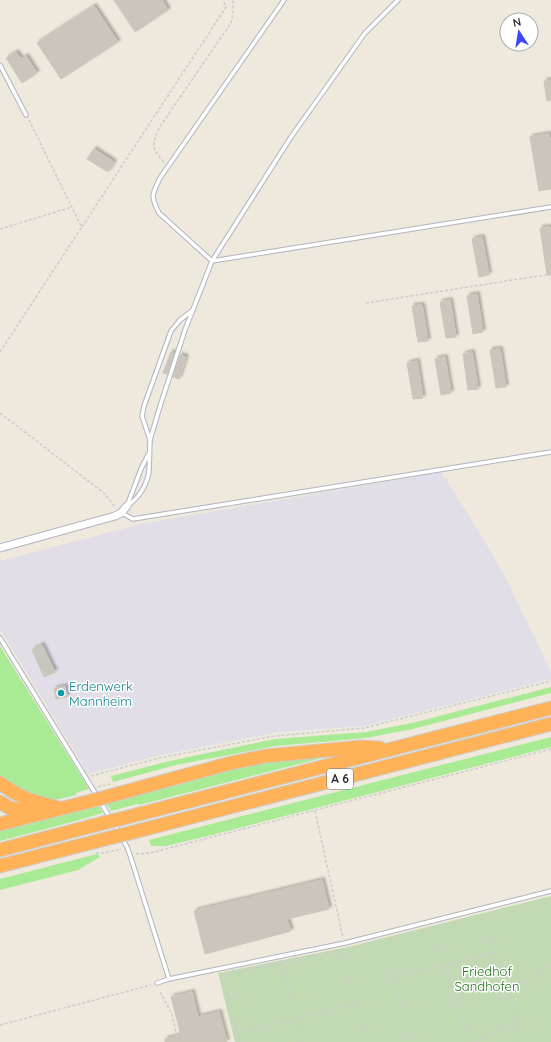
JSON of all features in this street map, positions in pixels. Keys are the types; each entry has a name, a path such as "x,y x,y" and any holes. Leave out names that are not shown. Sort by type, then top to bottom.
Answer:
{"highway":[{"name":"A 6","path":"0,850 551,708"},
{"name":"A 6","path":"0,866 551,724"},
{"path":"0,824 61,809 92,795 106,797 231,763 266,756 361,747 396,748"},
{"path":"0,783 19,796 30,801 61,809"},
{"path":"0,802 10,808 40,814"}],"street":[{"path":"0,548 115,516 127,506"}],"lane":[{"path":"212,261 160,213 154,203 152,194 168,166 284,0"},
{"path":"127,506 135,501 143,490 149,472 150,440 161,403 193,309 212,261 296,130 365,33 398,0"},
{"path":"0,65 26,115"},
{"path":"212,261 551,207"},
{"path":"150,440 142,416 144,406 171,331 180,320 193,309"},
{"path":"127,506 141,469 150,452"},
{"path":"120,513 133,519 551,452"},
{"path":"0,638 86,778 92,795 117,828 127,848 169,979"},
{"path":"157,983 169,979 345,943 551,891"}],"path":[{"path":"0,352 226,7 223,0"},
{"path":"168,166 155,153 154,142 159,128 231,23 233,0"},
{"path":"26,115 82,228"},
{"path":"0,229 72,207"},
{"path":"366,303 551,274"},
{"path":"0,413 104,494 120,513"},
{"path":"86,778 160,758 274,736 364,728 551,681"},
{"path":"130,855 150,853 551,749"},
{"path":"92,795 110,784"},
{"path":"315,811 345,943"},
{"path":"96,853 104,853 127,848"},
{"path":"476,1042 518,1017 483,917"},
{"path":"431,930 470,1042"},
{"path":"240,1042 223,975 340,951 370,1042"},
{"path":"444,968 468,959 472,960 495,952"},
{"path":"388,962 413,1042"},
{"path":"282,963 302,1042"},
{"path":"392,977 443,965"},
{"path":"508,989 530,979 551,966"},
{"path":"0,1025 157,983"},
{"path":"160,992 172,1014 178,1042"},
{"path":"238,1034 358,1004"},
{"path":"513,1020 520,1042"}],"shaded area":[{"name":"Erdenwerk Mannheim","path":"441,472 475,525 506,578 551,672 551,679 364,726 279,732 157,756 88,774 0,629 0,561 141,524"}],"green space":[{"path":"0,646 89,789 76,793 76,795 51,801 34,798 0,778"},
{"path":"551,687 551,693 413,729 366,738 276,746 176,765 113,782 111,776 174,760 275,739 366,732 412,723"},
{"path":"551,737 551,747 212,835 166,846 151,846 149,840"},
{"path":"319,757 319,759 139,805 137,804 111,811 106,803 119,797 278,758"},
{"path":"98,805 103,813 0,841 0,827"},
{"path":"97,854 100,857 78,870 0,890 0,879"},
{"name":"Friedhof Sandhofen","path":"551,896 551,1042 235,1042 218,973 348,947"}],"building":[{"path":"114,0 162,0 168,10 135,32"},
{"path":"94,6 118,42 61,79 37,43"},
{"path":"16,52 21,59 26,56 37,73 22,83 6,58"},
{"path":"551,80 551,100 547,101 544,81"},
{"path":"549,134 551,140 551,189 539,191 530,137"},
{"path":"94,149 114,162 108,172 87,159"},
{"path":"550,227 551,275 547,275 540,228"},
{"path":"482,237 489,275 479,277 472,239"},
{"path":"477,294 483,332 473,334 467,296"},
{"path":"450,300 456,337 446,338 440,302"},
{"path":"422,305 428,341 418,342 412,306"},
{"path":"500,349 506,387 496,388 490,350"},
{"path":"171,352 174,353 167,374 163,373"},
{"path":"472,352 478,389 468,390 463,354"},
{"path":"180,355 186,357 179,379 173,377"},
{"path":"445,357 451,393 441,395 435,359"},
{"path":"417,361 423,398 413,399 407,363"},
{"path":"42,645 55,672 44,677 32,650"},
{"name":"Erdenwerk Mannheim","path":"65,686 67,697 56,699 54,689"},
{"path":"322,880 329,909 287,919 291,931 205,954 194,911"},
{"path":"192,992 198,1017 219,1012 227,1042 165,1042 165,1039 181,1035 171,997"}],"place":[{"name":"Erdenwerk Mannheim","path":"61,693"}]}
